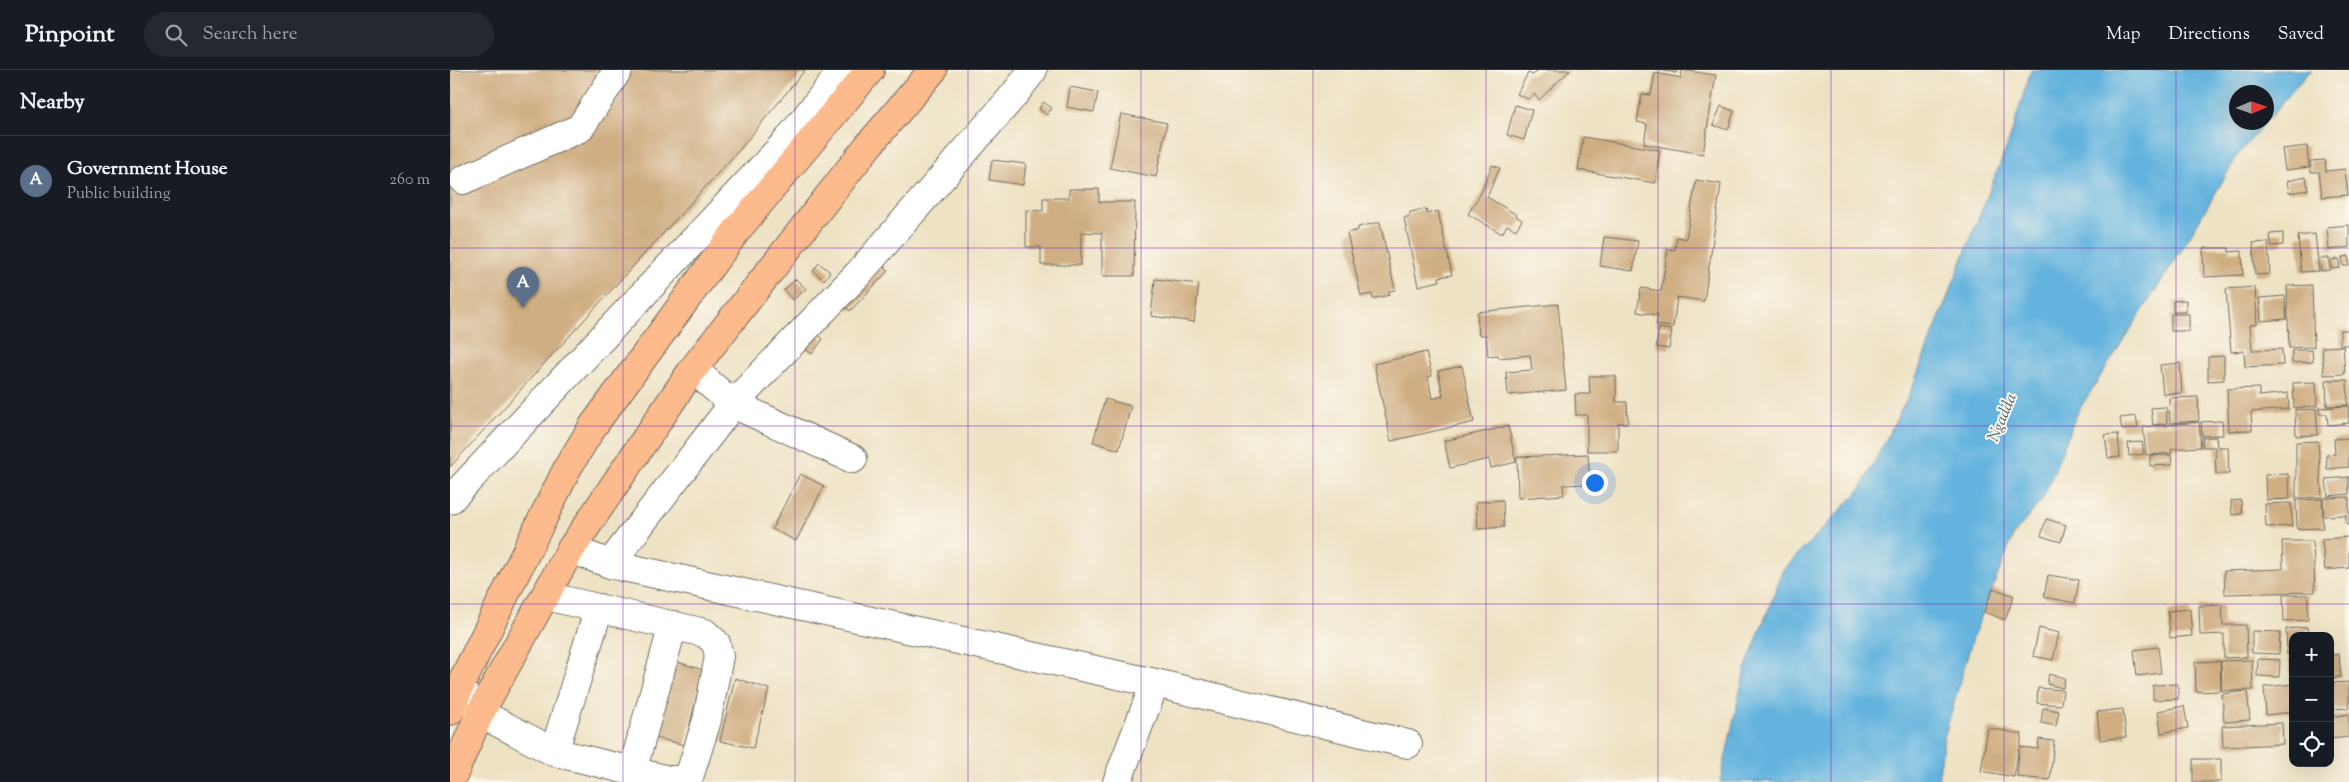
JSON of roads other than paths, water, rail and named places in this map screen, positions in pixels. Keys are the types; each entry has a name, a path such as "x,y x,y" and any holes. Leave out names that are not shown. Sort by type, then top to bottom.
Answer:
{"main road":[{"path":"454,700 568,468 593,426 737,230 870,70"},
{"path":"450,782 480,713 571,549 692,369 868,146 933,70"}],"street":[{"path":"463,180 580,128 618,70"},
{"path":"450,500 788,140 843,70"},
{"path":"610,564 733,404 859,273 1014,95 1033,70"},
{"path":"692,369 733,404 853,459"},
{"path":"571,549 610,564 1155,684 1408,744"},
{"path":"454,700 554,752 669,780 689,777 707,720 719,656 716,643 705,633 546,596"},
{"path":"554,752 599,608"},
{"path":"632,772 673,625"},
{"path":"1117,782 1155,684"}],"water":[{"name":"Ngadda","path":"2031,70 2312,70 2274,113 2274,85 2229,85 2229,130 2259,130 2238,155 2181,251 2078,411 2043,499 2014,534 1973,637 1944,738 1938,782 1720,782 1745,669 1784,569 1860,490 1909,395 2009,141"}],"place":[{"name":"Government House","path":"523,308"}]}
